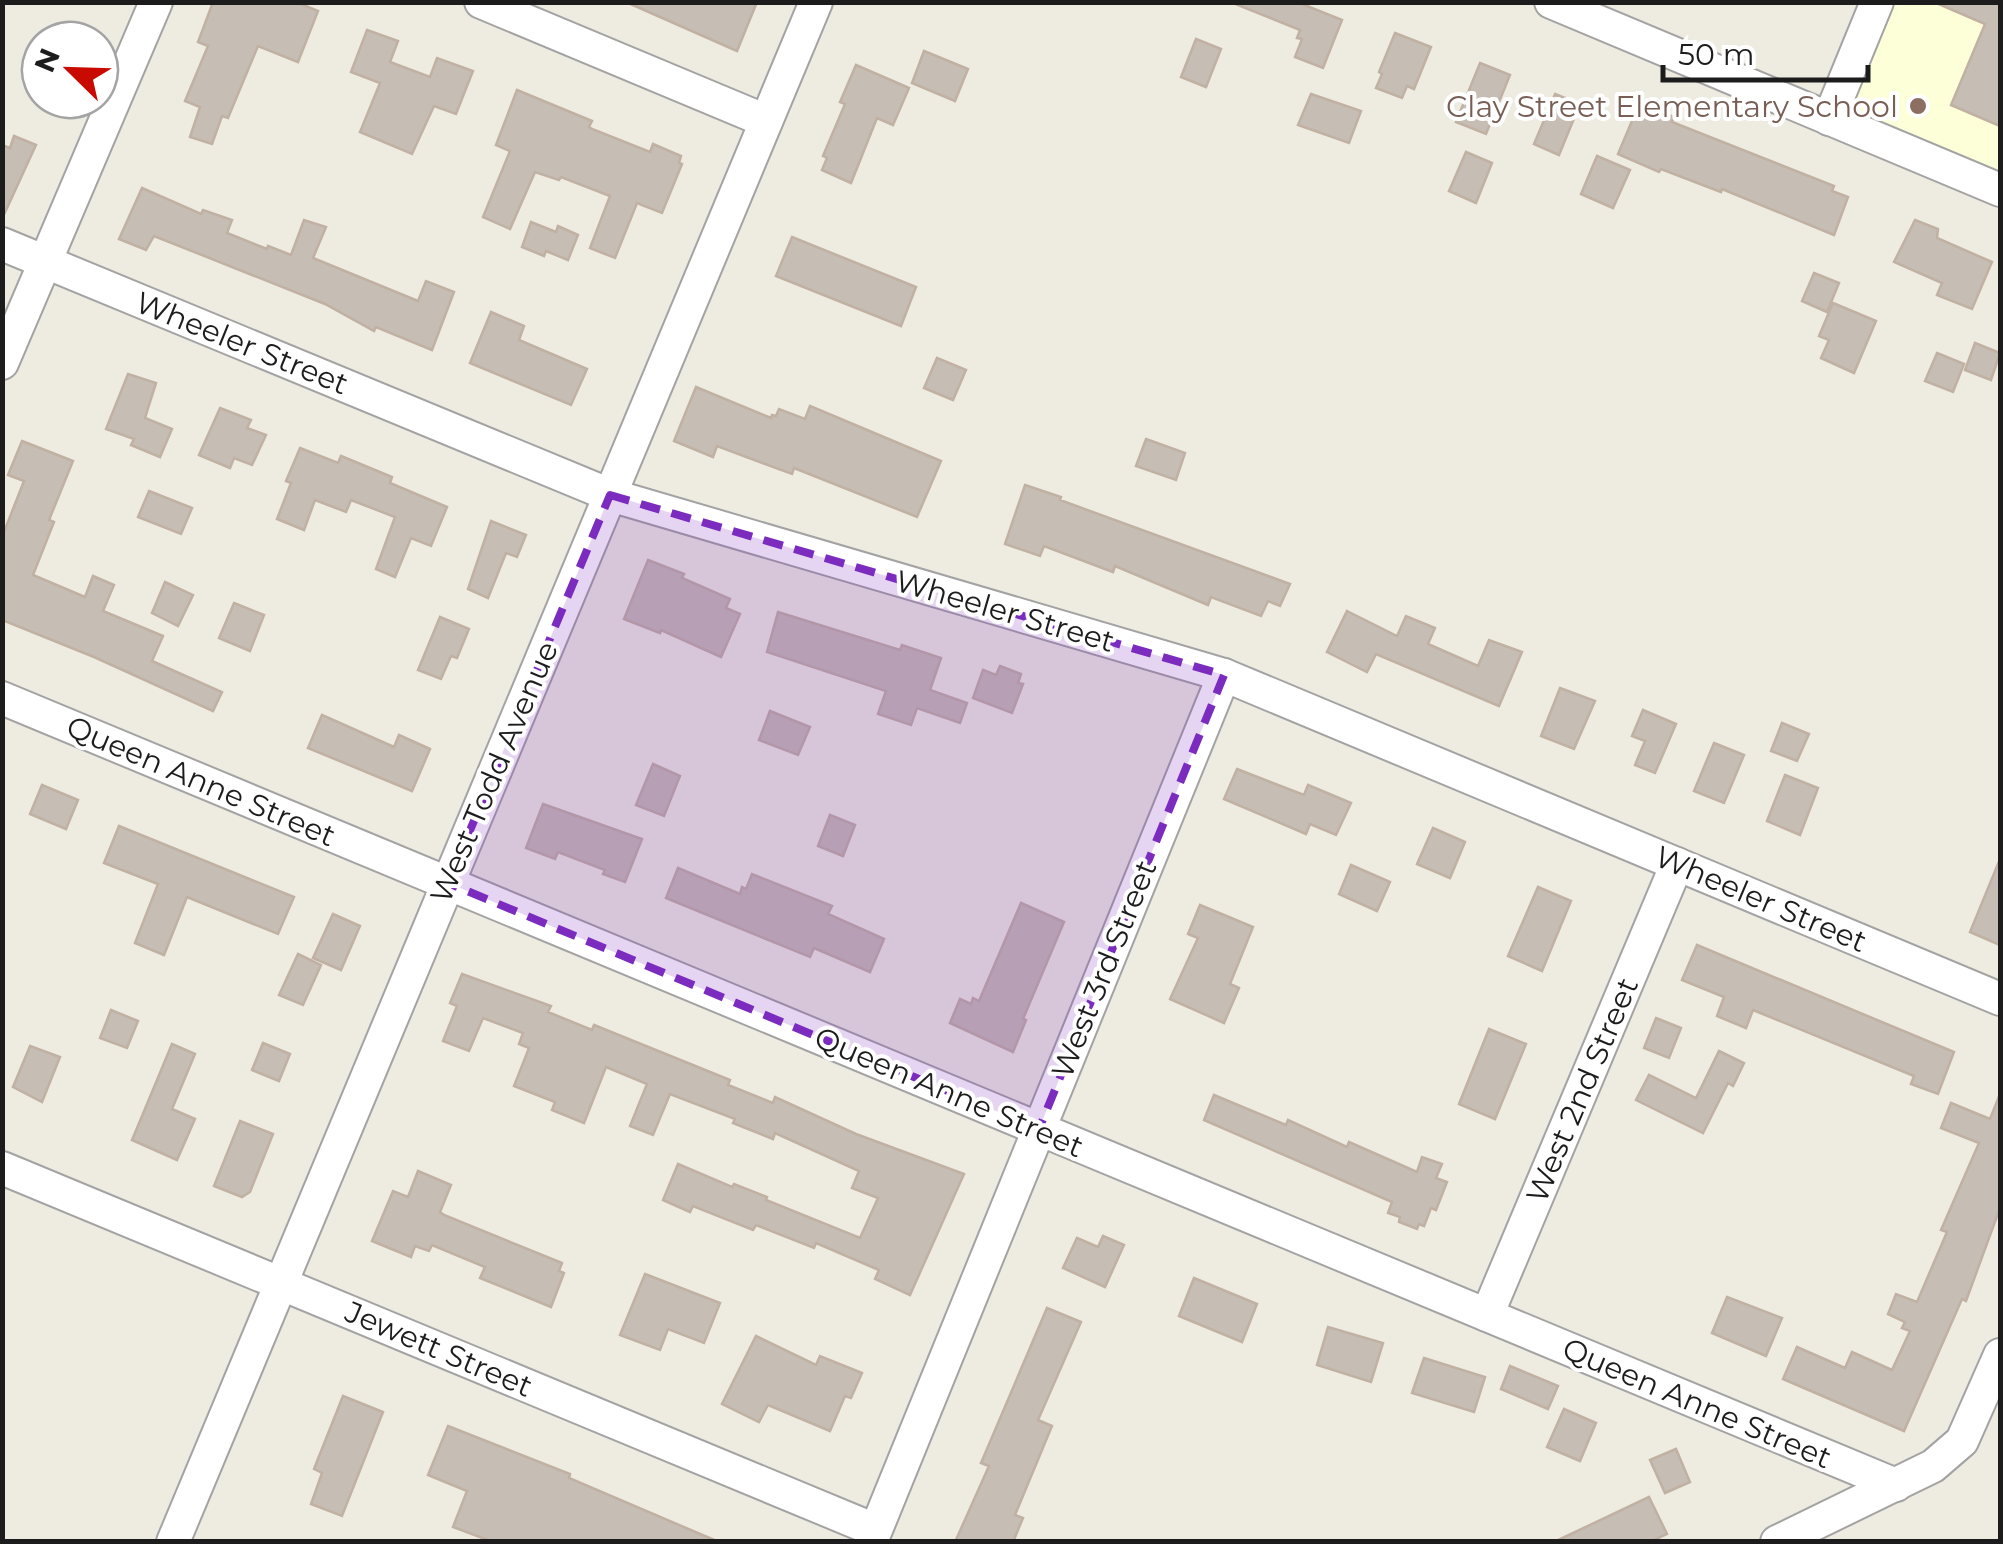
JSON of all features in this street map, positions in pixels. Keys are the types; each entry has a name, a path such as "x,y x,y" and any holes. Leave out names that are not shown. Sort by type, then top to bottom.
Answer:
{"street":[{"path":"2,363 156,2"},
{"path":"480,2 766,121"},
{"name":"West Todd Avenue","path":"173,1542 816,2"},
{"path":"1551,2 2000,190"},
{"path":"1829,119 1877,2"},
{"name":"Wheeler Street","path":"2,244 610,495 1224,675 2000,999"},
{"name":"West 3rd Street","path":"873,1536 1224,675"},
{"name":"Queen Anne Street","path":"2,698 1896,1486"},
{"name":"West 2nd Street","path":"1487,1316 1677,864"},
{"name":"Jewett Street","path":"2,1168 873,1536"},
{"path":"1778,1542 1933,1466 1962,1441 2000,1355"}],"highlighted area":[{"path":"610,495 1224,675 1039,1129 448,883"}],"shaded area":[{"name":"Clay Street Elementary School","path":"1877,3 2000,3 2000,190 1829,119"}],"building":[{"path":"213,2 296,2 318,11 298,62 258,46 228,118 222,116 212,144 190,137 200,107 185,101 208,46 198,42"},
{"path":"626,2 757,2 737,51"},
{"path":"1297,2 1342,20 1323,68 1295,57 1302,39 1297,38 1300,30 1233,3"},
{"path":"1934,2 2000,2 2000,126 1951,105 1985,24"},
{"path":"367,30 398,41 390,62 430,77 437,58 473,71 456,114 434,106 412,154 360,132 380,83 351,72"},
{"path":"1395,33 1431,47 1414,89 1407,86 1402,98 1376,88"},
{"path":"1196,39 1221,49 1206,87 1181,77"},
{"path":"924,51 968,69 955,101 912,83"},
{"path":"1480,63 1510,75 1486,134 1456,122"},
{"path":"856,65 909,88 893,125 877,118 851,183 822,170 827,158 823,156 845,104 840,102"},
{"path":"517,90 592,121 592,129 650,152 653,144 681,156 682,164 662,213 637,203 615,258 590,248 610,196 561,177 559,180 535,172 510,229 483,217 510,151 496,145"},
{"path":"1311,94 1361,111 1349,143 1298,125"},
{"path":"1555,94 1580,104 1559,155 1534,144"},
{"path":"1643,105 1674,117 1672,122 1834,186 1832,191 1848,197 1834,235 1722,189 1721,192 1661,169 1659,172 1618,154 1637,109 1641,110"},
{"path":"14,136 36,145 2,219 2,145 10,148"},
{"path":"1466,152 1492,163 1476,203 1449,191"},
{"path":"1597,156 1630,170 1613,208 1581,194"},
{"path":"142,188 201,214 203,210 232,220 227,233 291,255 304,220 326,227 313,258 418,301 426,281 454,292 432,350 376,327 374,331 325,304 154,236 146,250 119,239"},
{"path":"1915,220 1938,229 1937,238 1992,262 1972,309 1937,295 1942,283 1894,262"},
{"path":"531,222 556,232 558,226 578,235 568,260 522,247"},
{"path":"792,237 916,287 901,326 776,276"},
{"path":"1814,273 1839,283 1827,312 1802,301"},
{"path":"1833,303 1876,321 1854,373 1821,358 1829,340 1819,336"},
{"path":"491,312 524,326 519,340 587,369 571,405 470,363"},
{"path":"1975,343 2000,353 1991,380 1965,370"},
{"path":"1937,353 1964,364 1953,392 1925,381"},
{"path":"937,358 966,370 953,400 924,388"},
{"path":"128,374 156,383 145,418 172,429 160,457 131,445 134,439 106,429"},
{"path":"696,387 771,418 779,409 805,419 810,406 941,461 917,517 794,468 792,474 717,446 713,457 674,441"},
{"path":"220,408 251,420 247,428 266,435 252,465 234,458 230,468 199,455"},
{"path":"1146,439 1185,453 1176,480 1136,466"},
{"path":"22,441 73,461 49,520 54,522 33,575 85,597 93,576 114,585 103,611 163,636 152,661 222,692 213,711 2,620 2,537 24,481 8,475"},
{"path":"300,448 338,463 341,456 392,477 390,483 447,507 431,546 411,538 395,577 376,569 395,517 351,500 346,512 315,500 304,530 277,519 291,483 286,481"},
{"path":"1025,485 1290,584 1280,606 1268,601 1261,616 1211,597 1208,605 1115,566 1113,572 1044,546 1040,556 1005,544"},
{"path":"149,491 192,508 181,534 138,517"},
{"path":"491,521 526,535 517,557 506,553 488,598 468,589"},
{"path":"648,560 730,599 726,608 740,614 721,657 661,630 660,633 624,619"},
{"path":"165,582 193,595 178,626 152,613"},
{"path":"234,603 264,615 250,651 219,638"},
{"path":"1347,611 1397,636 1406,616 1435,628 1428,644 1478,666 1489,640 1522,652 1499,706 1376,654 1367,672 1327,652"},
{"path":"778,612 900,650 902,645 941,658 930,690 967,703 960,723 917,708 911,725 878,714 886,691 767,652"},
{"path":"440,617 469,629 457,658 451,656 441,679 418,670"},
{"path":"1000,666 1021,674 1018,683 1023,684 1012,713 973,698 983,670 996,675"},
{"path":"1560,688 1595,701 1574,749 1541,736"},
{"path":"1643,710 1676,724 1655,773 1635,765 1645,741 1632,736"},
{"path":"770,711 810,727 798,755 759,740"},
{"path":"322,715 394,747 399,735 430,749 412,791 308,748"},
{"path":"1782,723 1809,734 1797,761 1771,751"},
{"path":"1714,743 1744,755 1724,803 1694,791"},
{"path":"653,764 680,776 664,816 636,805"},
{"path":"1237,769 1304,795 1308,785 1351,803 1336,835 1310,824 1306,834 1224,799"},
{"path":"1785,775 1818,788 1800,835 1767,821"},
{"path":"42,785 78,800 66,829 30,814"},
{"path":"543,804 642,839 625,882 558,852 555,859 526,848"},
{"path":"830,815 855,825 843,856 818,846"},
{"path":"119,826 294,897 278,934 187,897 164,955 135,943 158,884 104,863"},
{"path":"1433,828 1465,842 1450,878 1417,864"},
{"path":"2000,859 2000,945 1970,932"},
{"path":"1351,865 1390,882 1377,911 1339,894"},
{"path":"678,868 740,894 752,874 832,906 828,914 884,939 870,972 814,948 810,957 666,898"},
{"path":"1538,887 1571,901 1542,971 1508,956"},
{"path":"1021,903 1064,922 1013,1052 950,1023 960,999 971,1004 973,998 979,1001"},
{"path":"1200,905 1253,927 1230,984 1239,988 1224,1023 1170,999 1198,938 1188,934"},
{"path":"333,914 360,926 341,970 313,958"},
{"path":"1697,945 1954,1052 1938,1094 1911,1084 1914,1076 1753,1010 1746,1028 1717,1016 1724,997 1682,980"},
{"path":"298,954 321,965 303,1005 279,995"},
{"path":"462,974 551,1006 548,1012 592,1030 594,1025 730,1080 728,1085 773,1103 775,1097 856,1134 964,1174 910,1295 875,1279 879,1270 816,1243 814,1248 756,1225 753,1230 693,1206 690,1212 663,1200 678,1164 860,1238 878,1198 852,1188 859,1171 775,1133 773,1139 733,1123 735,1119 670,1094 653,1135 630,1126 647,1084 606,1067 584,1123 552,1110 555,1102 514,1086 529,1048 519,1044 523,1033 483,1018 469,1051 443,1041 457,1006 450,1003"},
{"path":"111,1010 138,1021 127,1048 100,1038"},
{"path":"1656,1018 1681,1028 1669,1058 1644,1048"},
{"path":"1489,1029 1526,1044 1495,1119 1459,1104"},
{"path":"263,1043 290,1054 279,1081 252,1070"},
{"path":"172,1044 195,1054 172,1109 195,1119 177,1160 132,1140"},
{"path":"30,1046 60,1057 42,1102 13,1087"},
{"path":"1719,1051 1744,1063 1733,1086 1728,1083 1703,1133 1636,1100 1649,1075 1696,1098"},
{"path":"2000,1094 2000,1208 1966,1301 1962,1299 1904,1431 1783,1379 1797,1347 1845,1368 1852,1352 1892,1370 1910,1331 1902,1328 1905,1322 1888,1314 1896,1294 1917,1302 1947,1232 1941,1230 1979,1143 1941,1128 1951,1103 1990,1119"},
{"path":"1214,1095 1286,1125 1288,1120 1347,1147 1349,1142 1417,1172 1422,1157 1442,1164 1436,1178 1447,1182 1436,1210 1431,1208 1424,1226 1419,1224 1417,1229 1399,1222 1400,1217 1388,1213 1392,1202 1204,1120"},
{"path":"240,1121 273,1134 250,1192 242,1197 214,1186"},
{"path":"418,1171 451,1185 440,1212 444,1215 562,1263 559,1271 564,1273 551,1307 480,1278 485,1267 432,1245 429,1251 415,1246 411,1257 372,1241 393,1191 408,1197"},
{"path":"1103,1236 1124,1245 1105,1287 1063,1268 1077,1238 1098,1247"},
{"path":"645,1274 720,1303 704,1343 668,1329 660,1350 620,1335"},
{"path":"1194,1278 1257,1304 1242,1342 1179,1316"},
{"path":"1727,1297 1782,1318 1766,1356 1712,1333"},
{"path":"1047,1308 1081,1322 1038,1420 1052,1426 1015,1515 1023,1518 1013,1542 955,1542 989,1466 981,1463"},
{"path":"1328,1327 1383,1343 1371,1382 1317,1365"},
{"path":"756,1336 816,1365 820,1356 862,1373 851,1398 845,1396 830,1431 768,1405 759,1422 722,1404"},
{"path":"1424,1358 1485,1377 1474,1412 1412,1393"},
{"path":"1510,1366 1558,1386 1548,1409 1501,1389"},
{"path":"343,1396 383,1412 342,1516 311,1504 322,1473 314,1469"},
{"path":"1564,1409 1596,1423 1580,1461 1547,1447"},
{"path":"448,1426 570,1474 569,1478 719,1542 493,1542 453,1527 467,1491 428,1475"},
{"path":"1676,1449 1690,1482 1665,1493 1650,1460"},
{"path":"1649,1497 1667,1534 1650,1542 1554,1542"}],"place":[{"name":"Clay Street Elementary School","path":"1918,106"}]}
